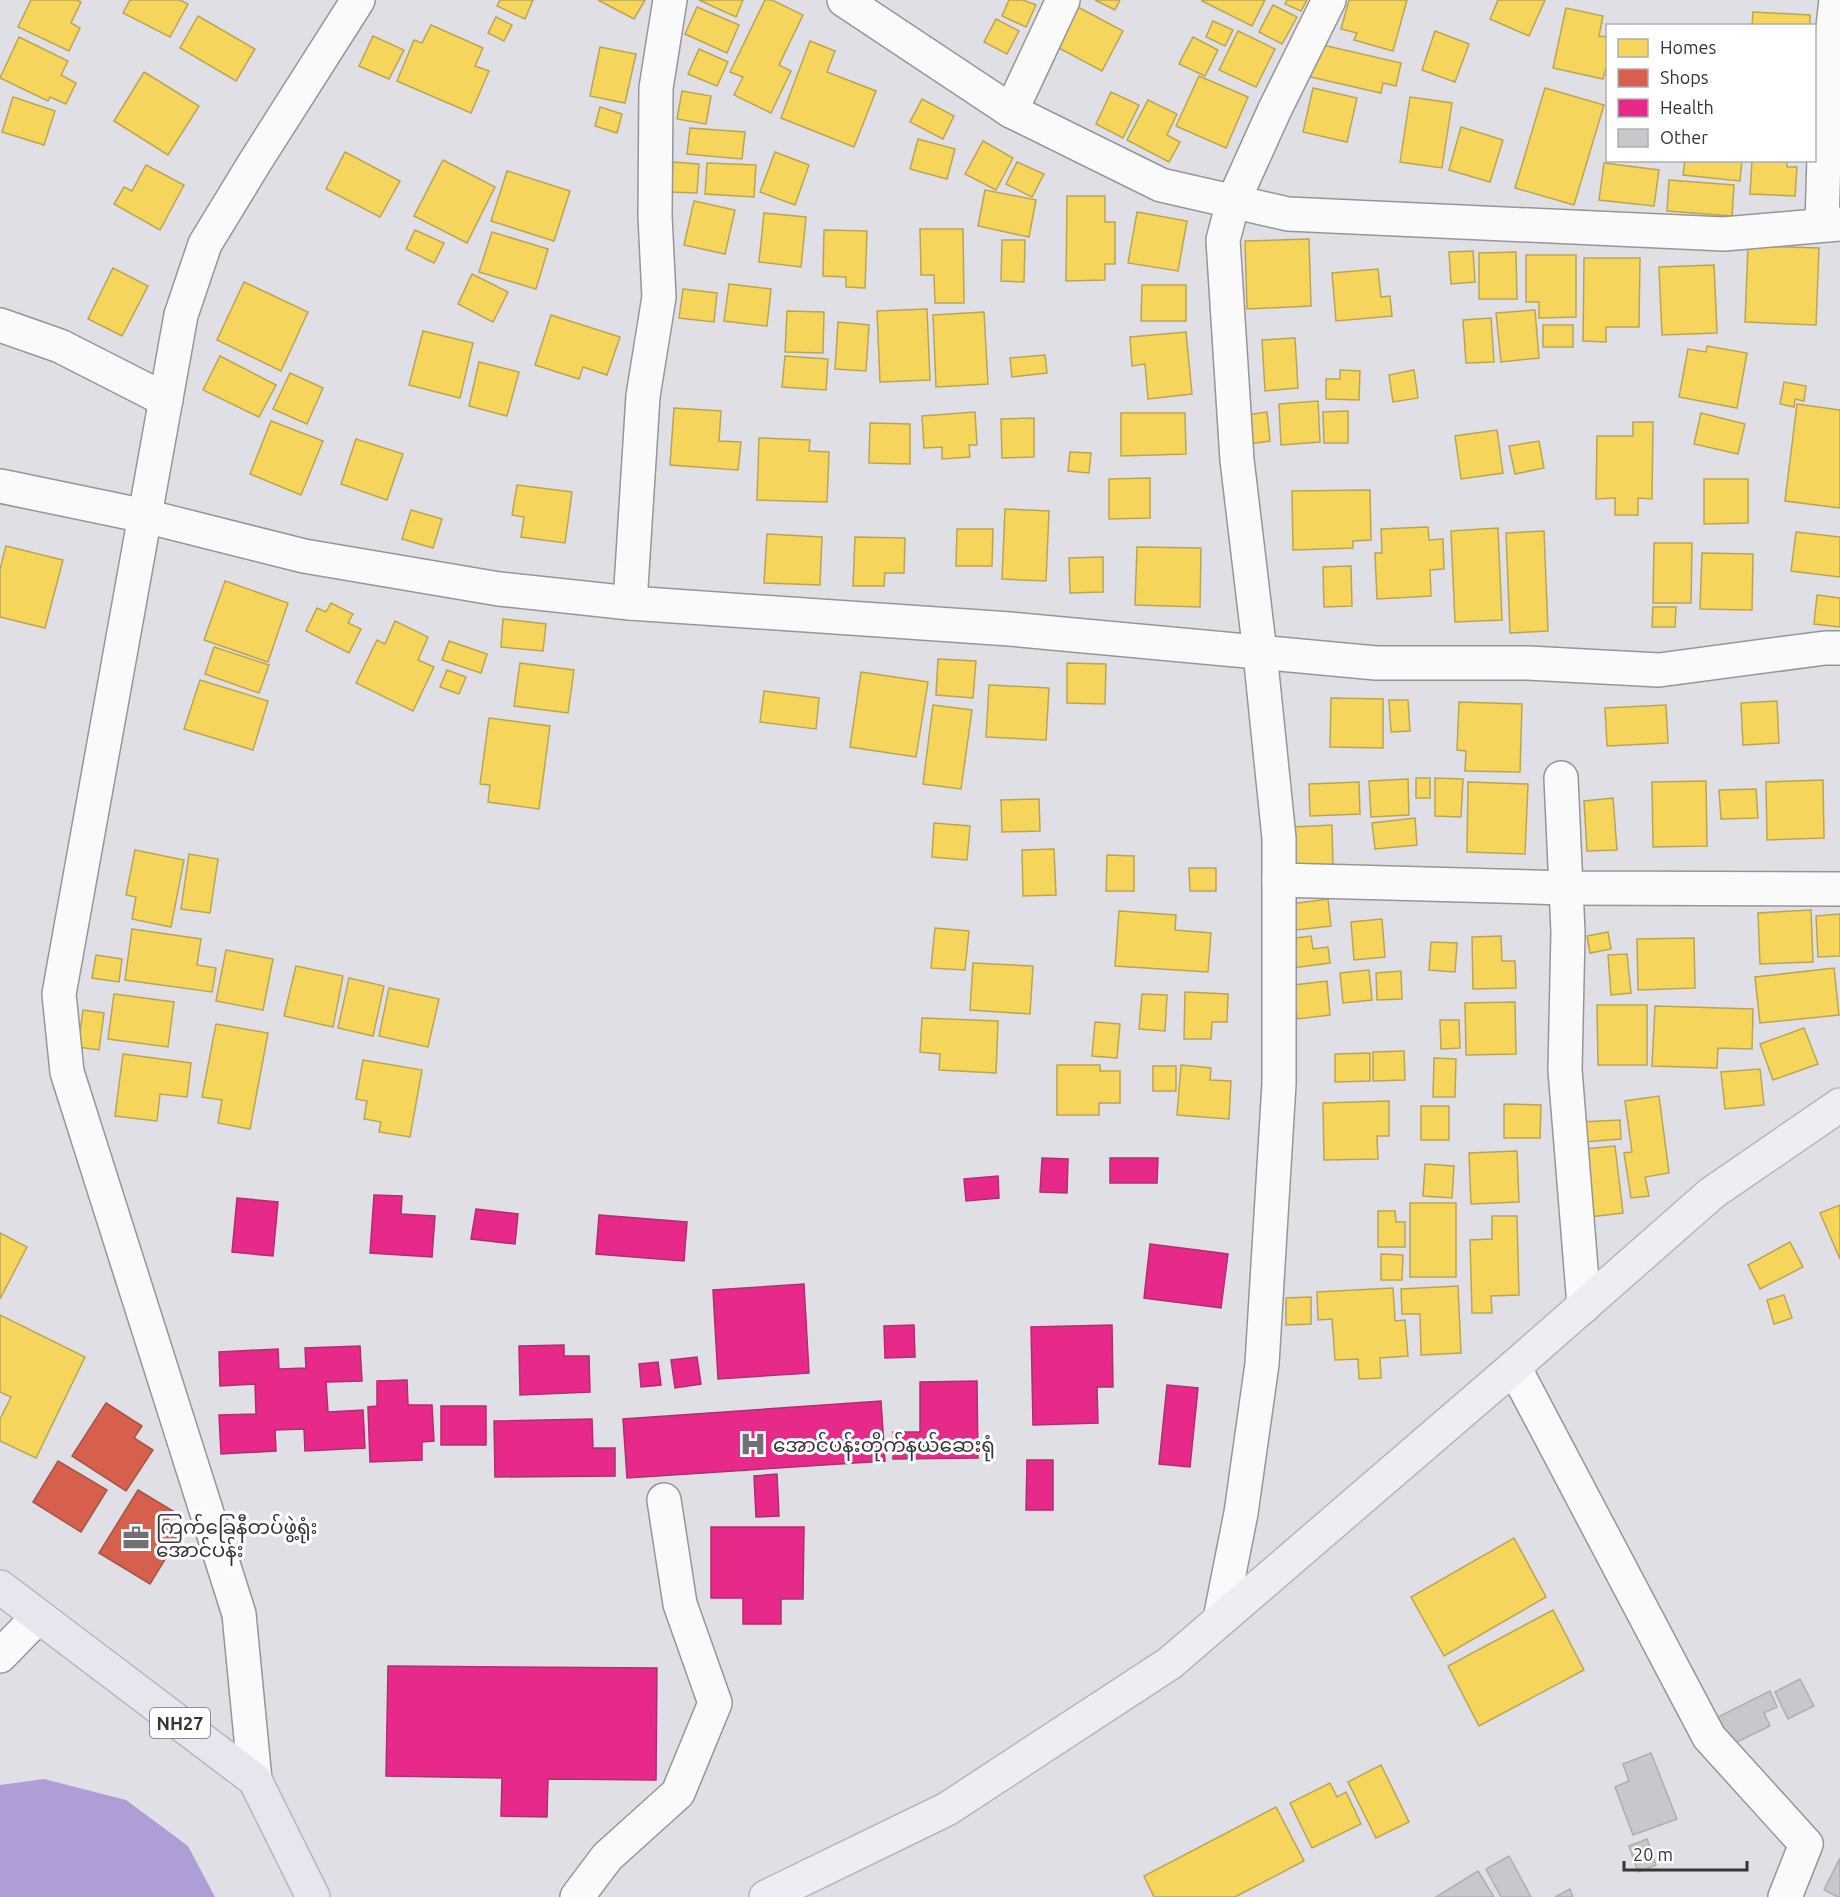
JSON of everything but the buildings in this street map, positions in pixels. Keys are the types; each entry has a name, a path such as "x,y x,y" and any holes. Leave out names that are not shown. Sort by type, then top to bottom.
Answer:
{"highway":[{"name":"NH27","path":"0,1587 255,1780 313,1897"}],"main road":[{"path":"766,1897 947,1809 1170,1662 1712,1194 1840,1105"}],"street":[{"path":"255,1780 239,1614 67,1072 59,994 181,315 205,244 358,0"},
{"path":"630,603 643,396 659,297 655,216 656,88 670,0"},
{"path":"844,0 1011,111 1161,185 1288,214 1724,234 1831,224 1826,88 1836,0"},
{"path":"1011,111 1063,0"},
{"path":"1220,1619 1241,1512 1262,1364 1279,1084 1279,837 1237,460 1223,240 1233,202 1275,109 1329,0"},
{"path":"0,326 60,346 166,400"},
{"path":"0,486 145,516 304,556 499,589 630,603 1010,628 1376,663 1528,663 1659,670 1825,648 1840,648"},
{"path":"1561,778 1569,932 1565,1070 1584,1306"},
{"path":"1279,880 1567,888 1840,889"},
{"path":"1514,1367 1709,1737 1806,1844 1785,1897"},
{"path":"577,1897 608,1857 678,1793 714,1703 680,1604 664,1500"},
{"path":"0,1656 38,1617"}],"shaded area":[{"path":"44,1779 126,1800 188,1846 215,1897 0,1897 0,1785"}],"place":[{"name":"အောင်ပန်းတိုက်နယ်ဆေးရုံ","path":"753,1444"},
{"name":"ကြက်ခြေနီတပ်ဖွဲ့ရုံး အောင်ပန်း","path":"136,1538"}]}
